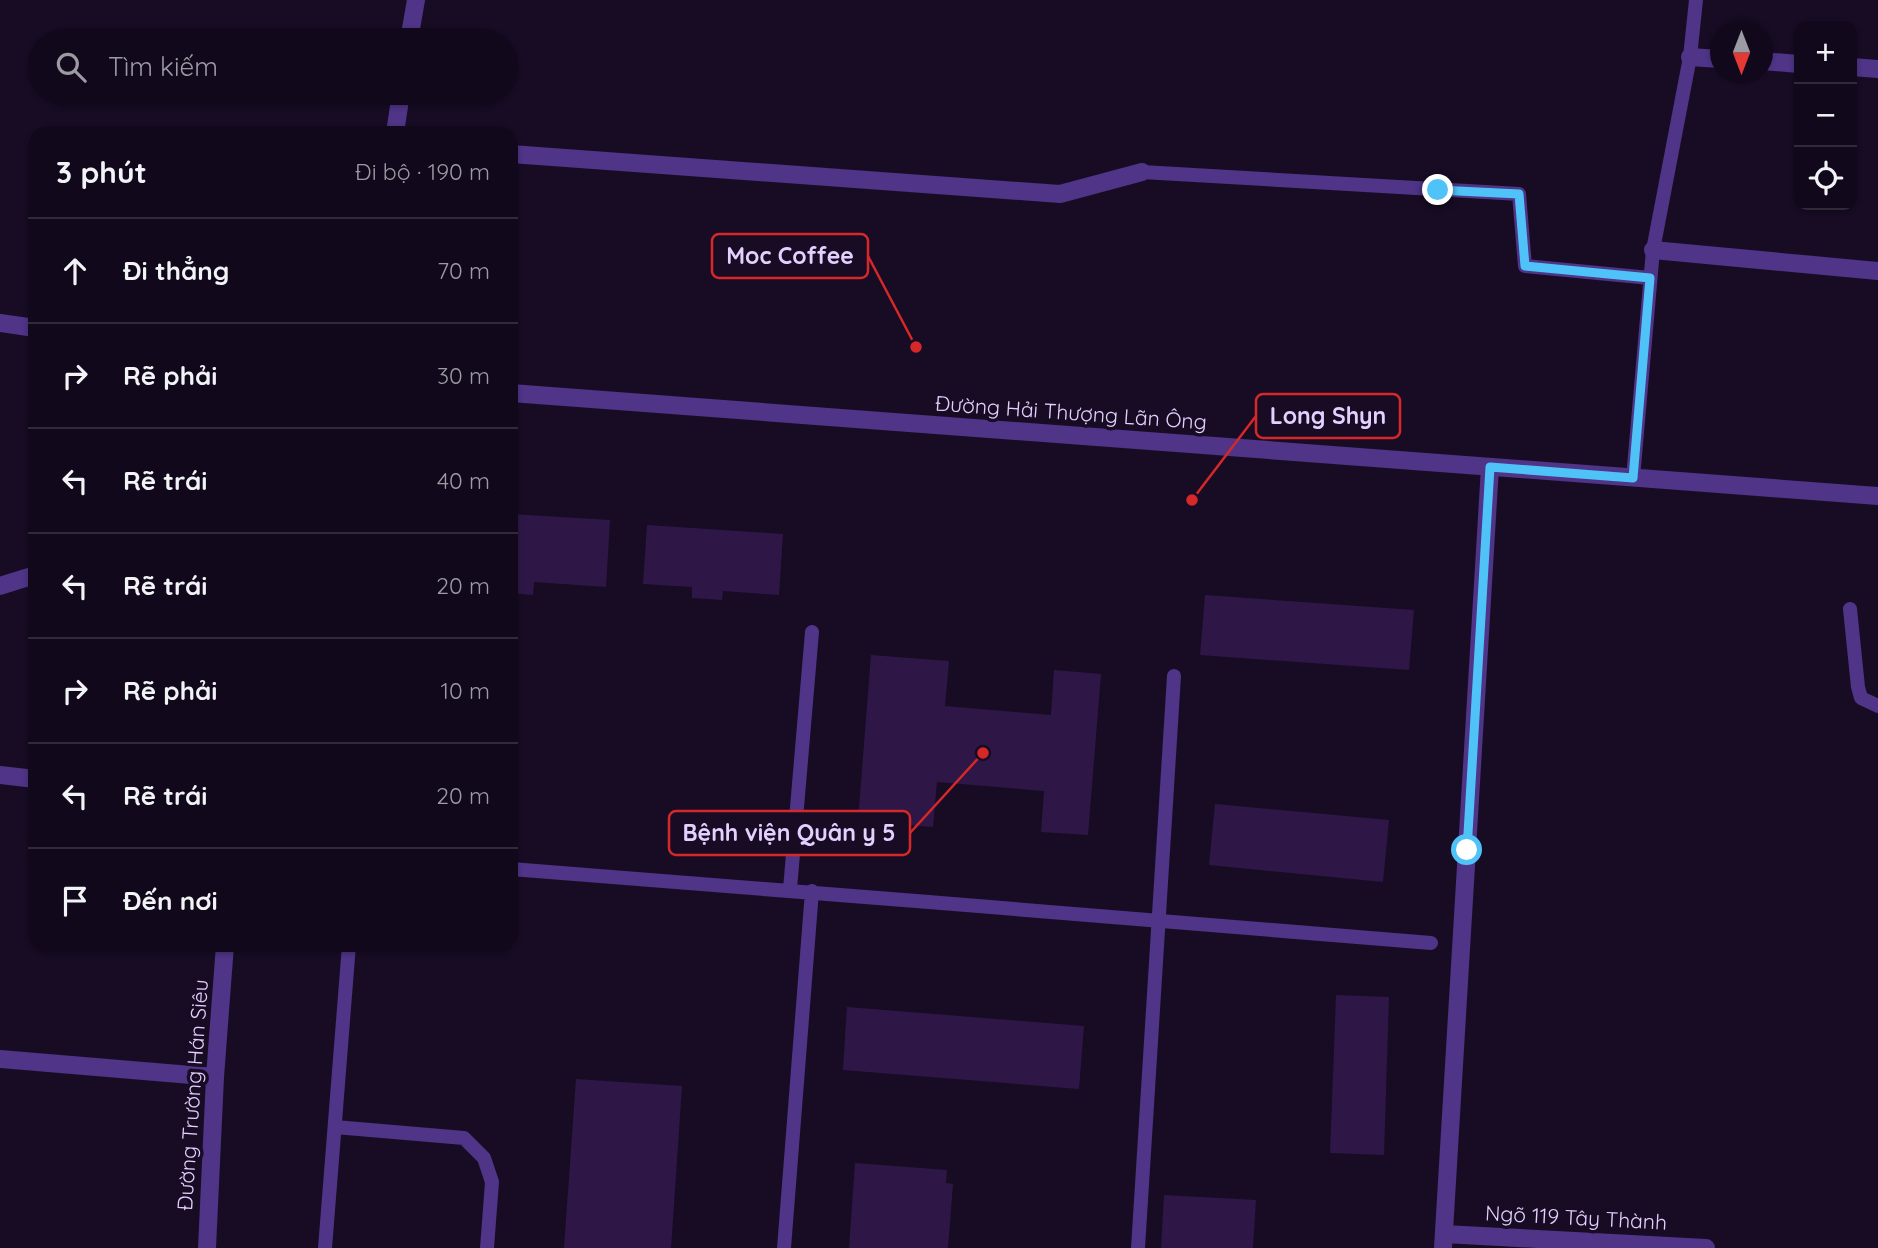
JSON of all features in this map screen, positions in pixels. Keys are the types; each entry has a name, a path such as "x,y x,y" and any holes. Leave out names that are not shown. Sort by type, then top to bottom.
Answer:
{"street":[{"path":"412,28 416,0"},
{"path":"1690,57 1710,58"},
{"path":"1773,62 1794,64"},
{"path":"1857,67 1878,69"},
{"path":"396,126 399,105"},
{"path":"518,155 1060,194 1142,172"},
{"path":"1653,250 1878,271"},
{"path":"0,323 28,327"},
{"name":"Đường Hải Thượng Lãn Ông","path":"518,394 1878,496"},
{"path":"1444,1241 1490,467"},
{"path":"0,586 28,577"},
{"path":"0,775 28,778"},
{"name":"Đường Trường Hán Siêu","path":"207,1248 224,952"},
{"path":"0,1059 215,1077"},
{"name":"Ngõ 119 Tây Thành","path":"1444,1241 1706,1248"}],"lane":[{"path":"1633,478 1653,250 1690,57 1696,0"},
{"path":"1142,172 1519,194 1525,266 1650,278"},
{"path":"1850,609 1861,698 1878,706"},
{"path":"790,889 812,632"},
{"path":"1138,1248 1174,676"},
{"path":"518,870 790,889 1160,923 1431,943"},
{"path":"784,1248 812,891"},
{"path":"325,1248 348,952"},
{"path":"335,1127 464,1138 484,1158 492,1182 487,1248"}],"building":[{"path":"518,514 610,520 606,587 534,582 533,595 518,594"},
{"path":"647,525 783,534 779,595 723,591 722,600 692,598 692,587 643,584"},
{"path":"1205,595 1414,610 1409,670 1200,655"},
{"path":"871,655 949,661 945,706 1051,715 1054,670 1101,674 1088,835 1041,832 1044,791 937,782 933,827 858,821"},
{"path":"1215,804 1389,820 1383,882 1209,865"},
{"path":"1336,995 1389,997 1384,1155 1330,1153"},
{"path":"847,1007 1084,1026 1079,1089 843,1070"},
{"path":"576,1079 682,1086 671,1248 564,1248"},
{"path":"855,1163 947,1170 946,1183 953,1184 948,1248 849,1248"},
{"path":"1164,1195 1256,1200 1253,1248 1161,1248"}],"place":[{"name":"Moc Coffee","path":"916,347"},
{"name":"Long Shyn","path":"1192,500"},
{"name":"Bệnh viện Quân y 5","path":"983,753"}],"route":[{"path":"1438,190 1519,194 1525,266 1650,278 1633,478 1490,467 1467,850"}]}
